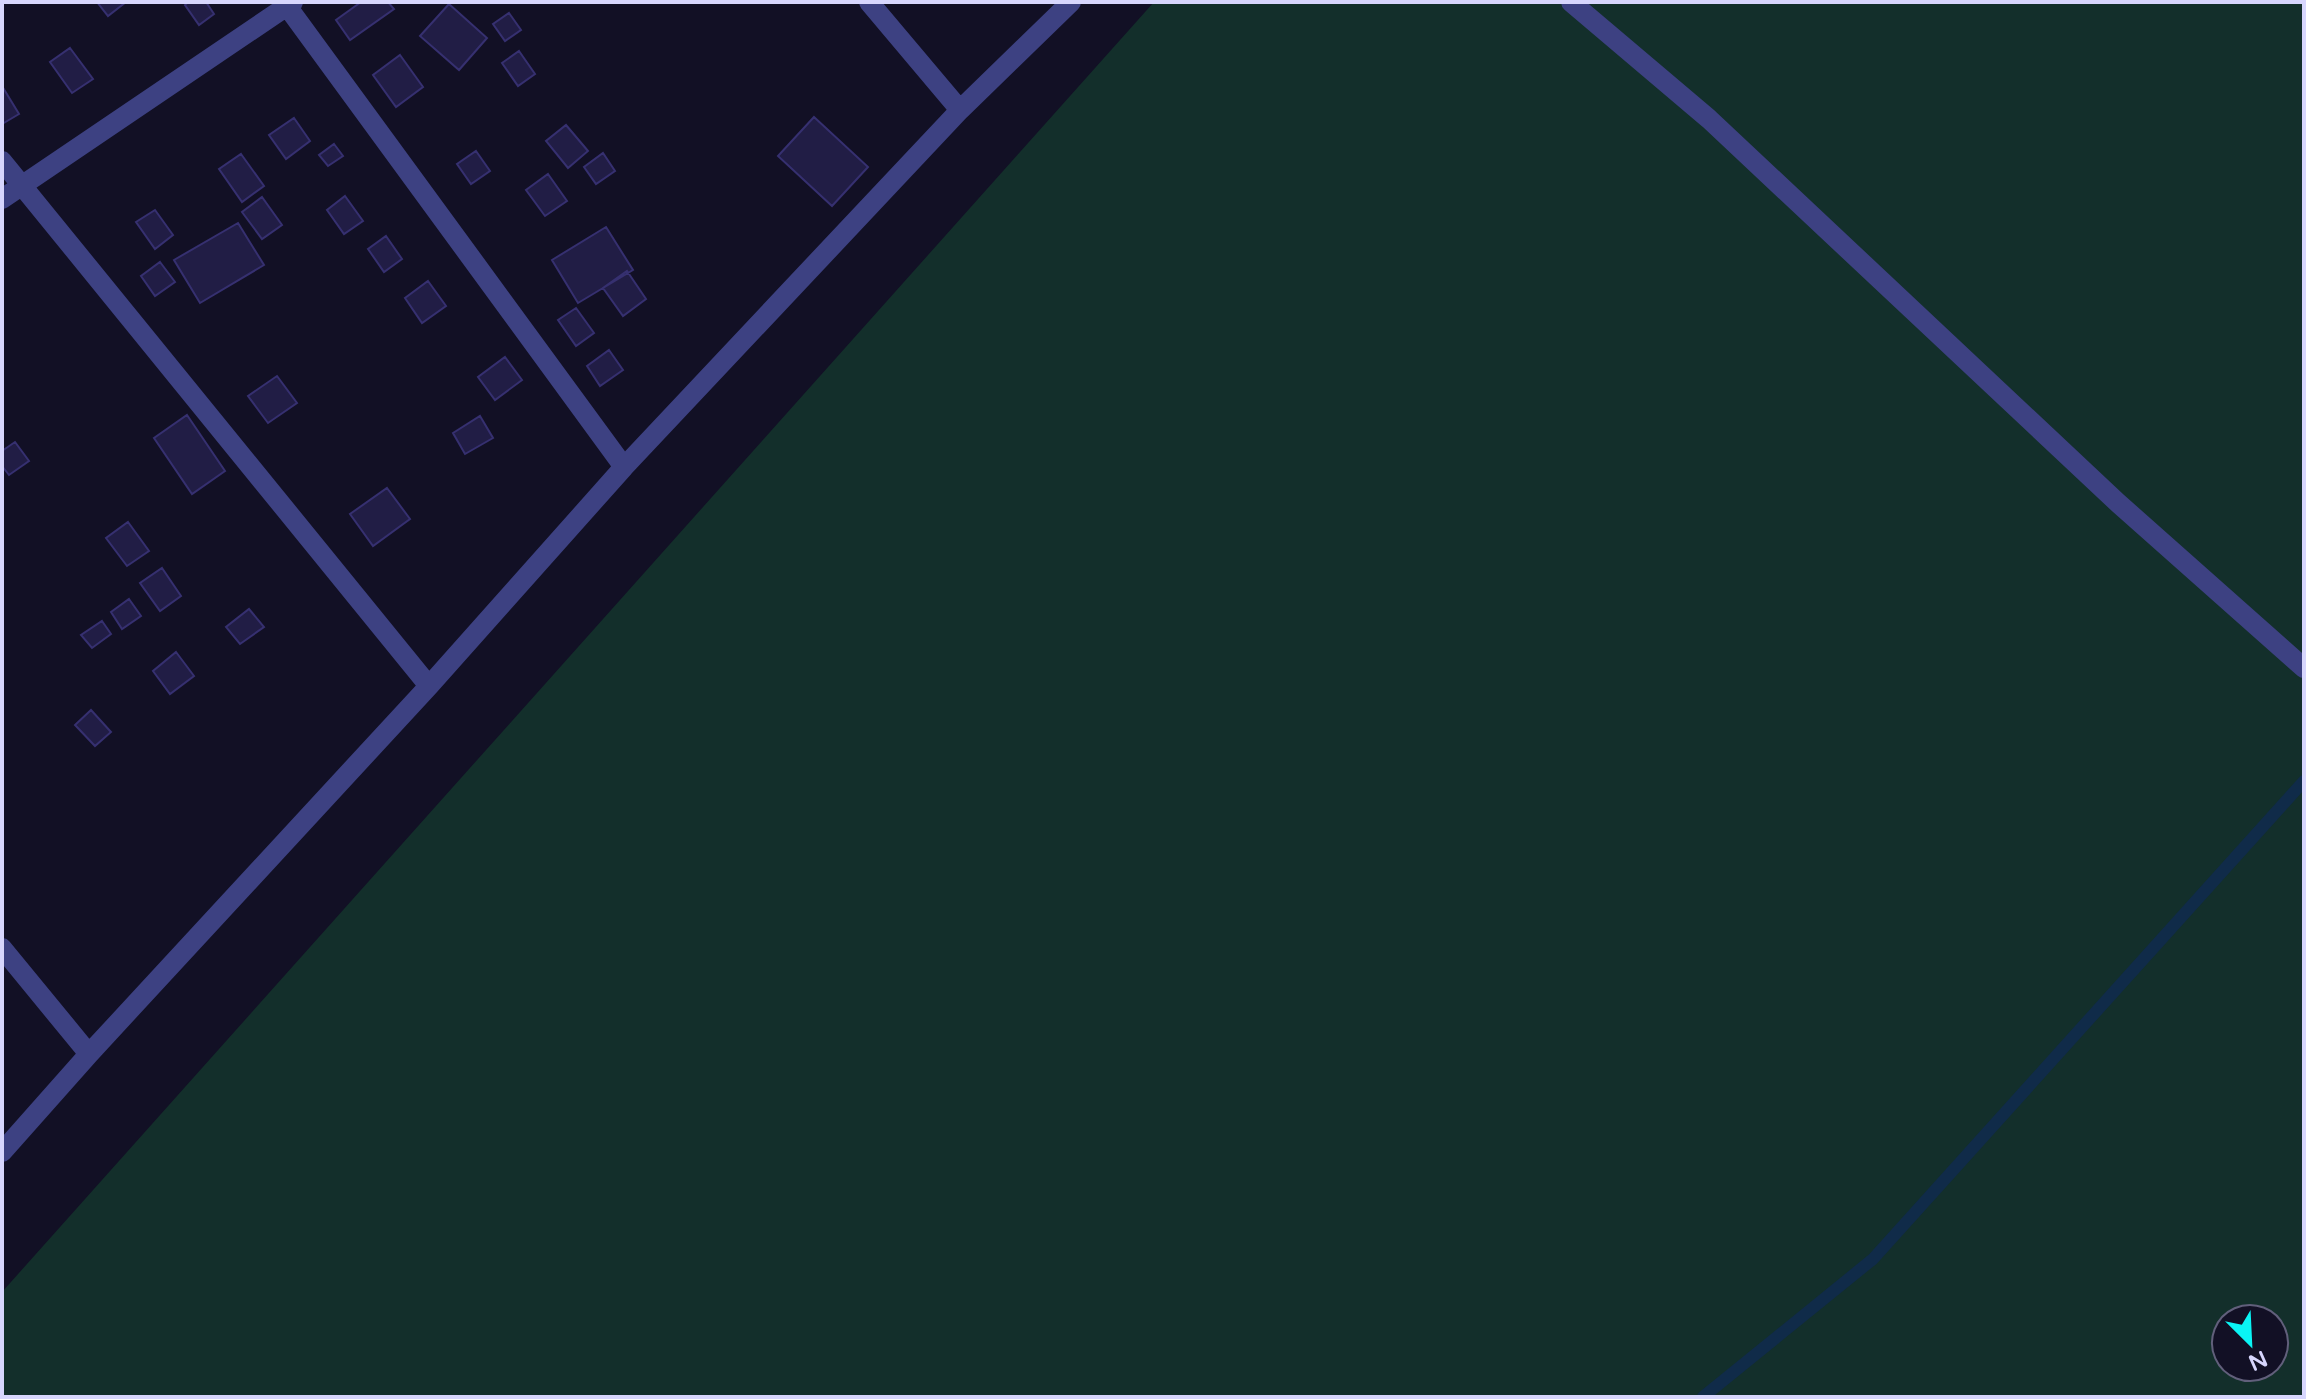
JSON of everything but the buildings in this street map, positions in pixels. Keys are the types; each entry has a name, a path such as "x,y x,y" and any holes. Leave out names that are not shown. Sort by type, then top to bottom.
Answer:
{"street":[{"path":"869,2 960,110"},
{"path":"2,1152 429,686 624,467 960,110 1071,2"},
{"path":"1571,2 1709,119 2118,503 2304,668"},
{"path":"2,199 288,3 624,467"},
{"path":"2,161 429,686"},
{"path":"6,960 89,1054"}],"green space":[{"path":"1154,2 2304,2 2304,1397 2,1397 2,1292"}],"waterway":[{"path":"1703,1397 1873,1259 2304,781"}]}
